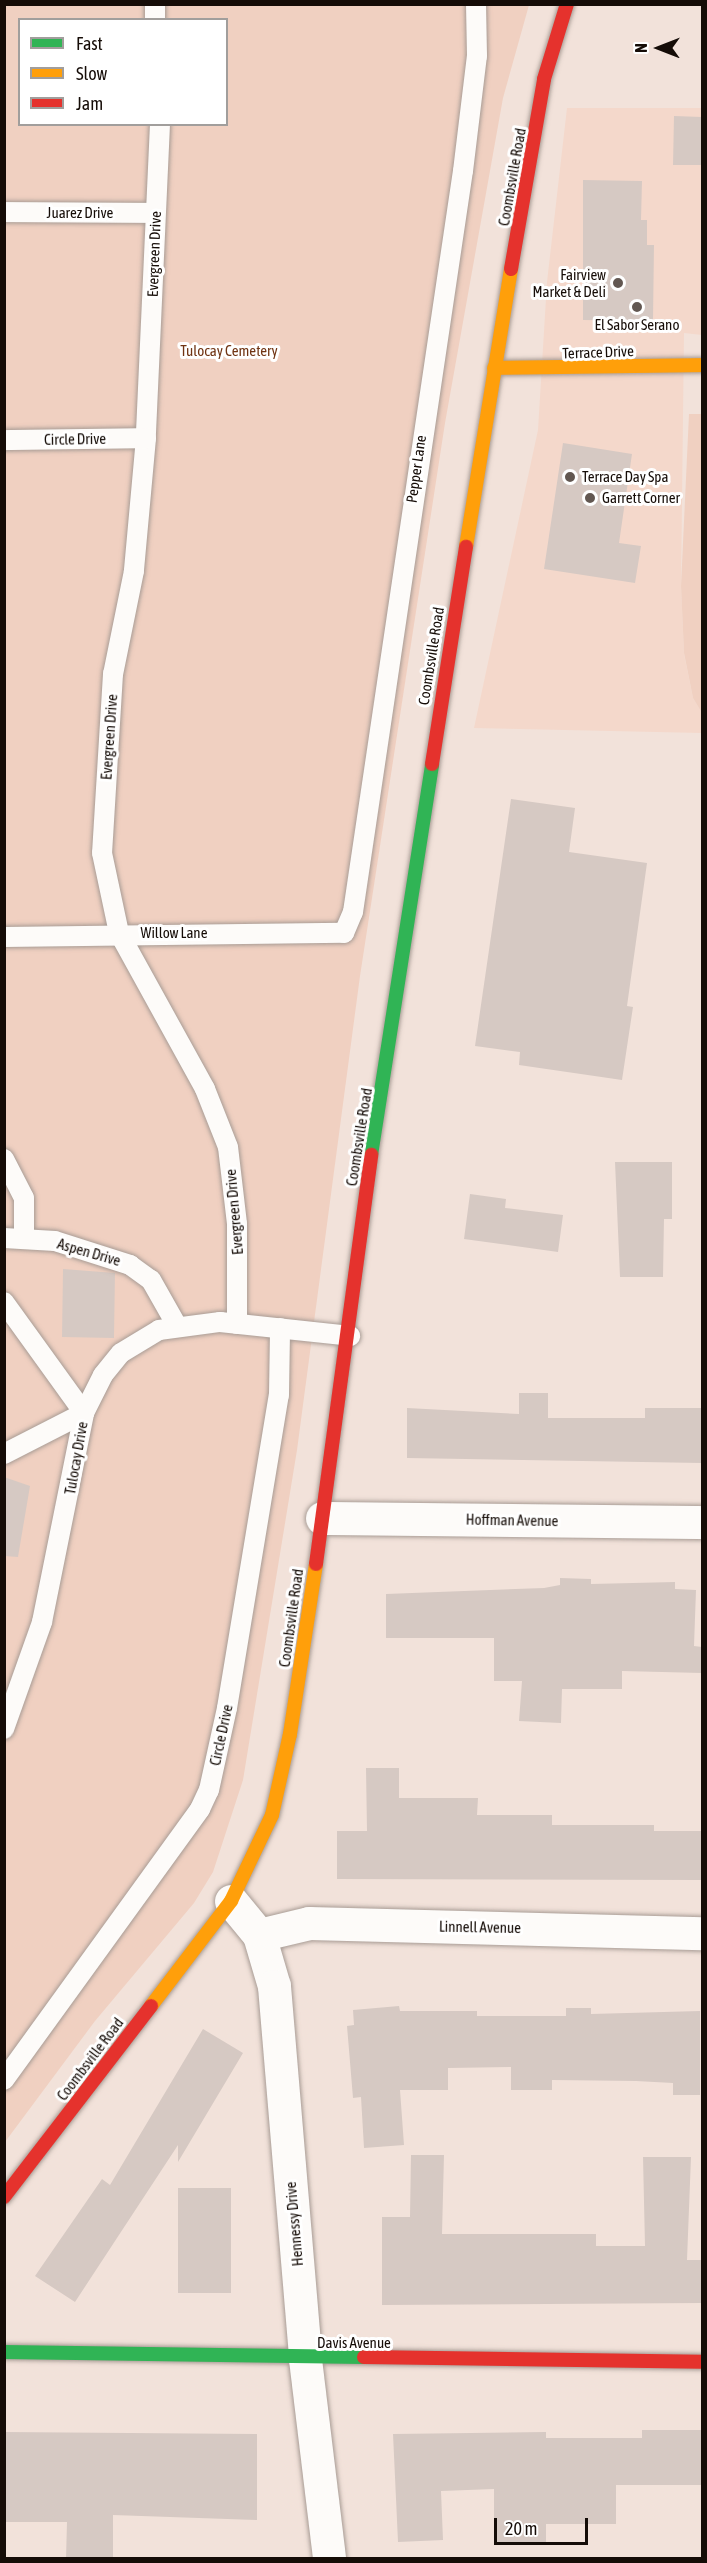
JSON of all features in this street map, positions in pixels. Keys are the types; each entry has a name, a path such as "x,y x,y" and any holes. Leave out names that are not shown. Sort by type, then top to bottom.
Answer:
{"street":[{"name":"Coombsville Road","path":"4,2197 231,1901 272,1815 290,1734 350,1336 373,1142 494,368 544,79 567,4"},
{"name":"Terrace Drive","path":"494,368 702,365"},
{"name":"Hoffman Avenue","path":"322,1518 702,1522"},
{"name":"Hennessy Drive","path":"231,1901 259,1935 274,1986 305,2359 328,2559"},
{"name":"Linnell Avenue","path":"259,1935 309,1923 702,1933"},
{"name":"Davis Avenue","path":"4,2352 305,2359 702,2362"}],"lane":[{"name":"Pepper Lane","path":"344,933 353,912 463,171 477,56 476,4"},
{"name":"Evergreen Drive","path":"160,126 146,438 134,571 113,674 102,853 119,933 205,1089 228,1147 237,1224 237,1324"},
{"name":"Juarez Drive","path":"4,213 155,213"},
{"name":"Circle Drive","path":"4,440 146,438"},
{"name":"Willow Lane","path":"4,937 119,933 344,933"},
{"path":"4,1159 24,1198 14,1239"},
{"name":"Aspen Drive","path":"14,1239 55,1241 130,1265 151,1280 177,1326"},
{"path":"4,1302 84,1413 4,1454"},
{"name":"Tulocay Drive","path":"4,1729 42,1622 84,1413 103,1375 121,1353 148,1335 177,1326 237,1324 350,1336"},
{"name":"Circle Drive","path":"4,2080 200,1809 208,1790 227,1708 279,1395 280,1328"}],"shaded area":[{"path":"567,108 702,108 702,335 684,333 681,586 684,654 693,698 702,713 702,733 474,728 538,430 547,282"}],"green space":[{"name":"Tulocay Cemetery","path":"5,5 529,5 503,98 445,423 360,976 297,1450 243,1780 213,1872 194,1903 95,2021 5,2142"},
{"path":"689,414 702,414 702,713 693,698 684,653 681,586"}],"building":[{"path":"674,116 702,117 702,165 673,165"},
{"name":"Fairview Market & Deli","path":"583,180 642,181 641,220 647,220 647,245 654,245 653,321 583,320"},
{"name":"Garrett Corner","path":"563,443 632,454 619,543 641,546 635,583 544,569"},
{"path":"511,799 575,808 569,852 647,863 627,1006 633,1007 622,1080 519,1065 520,1052 475,1046"},
{"path":"615,1162 672,1162 672,1219 664,1219 663,1277 620,1277"},
{"path":"470,1194 506,1199 505,1208 563,1215 558,1252 464,1239"},
{"path":"63,1269 115,1273 114,1338 62,1337"},
{"path":"519,1393 548,1393 548,1418 645,1418 645,1408 702,1408 702,1463 407,1458 407,1408 519,1414"},
{"path":"4,1477 30,1486 18,1557 4,1556"},
{"path":"560,1578 591,1579 591,1584 675,1582 675,1589 696,1590 694,1646 702,1647 702,1673 622,1671 622,1689 562,1689 561,1723 519,1721 522,1681 494,1681 494,1638 386,1638 386,1594 544,1588 560,1585"},
{"path":"366,1768 399,1768 399,1798 478,1798 477,1815 552,1815 552,1825 654,1825 654,1831 702,1831 702,1880 337,1879 337,1831 367,1831"},
{"path":"399,2006 400,2011 477,2011 477,2016 566,2016 566,2008 591,2008 591,2014 700,2011 700,2095 673,2095 673,2083 636,2081 552,2080 552,2090 511,2090 511,2067 448,2068 448,2090 400,2090 404,2145 364,2148 361,2097 353,2098 347,2026 354,2025 353,2010"},
{"path":"203,2029 243,2053 178,2162 178,2145 75,2302 35,2276 102,2179 110,2185"},
{"path":"411,2155 444,2155 442,2234 596,2234 596,2246 645,2246 643,2157 691,2157 687,2260 702,2260 702,2303 382,2305 382,2217 410,2217"},
{"path":"178,2188 231,2188 231,2293 178,2293"},
{"path":"642,2430 702,2430 702,2485 616,2485 616,2524 546,2524 546,2544 494,2544 494,2489 441,2491 443,2540 398,2542 393,2434 546,2432 546,2438 642,2438"},
{"path":"4,2432 257,2434 257,2520 113,2515 113,2559 66,2559 67,2522 4,2522"}],"traffic: fast":[{"path":"371,1155 432,764"},
{"path":"4,2352 364,2357"}],"traffic: slow":[{"path":"466,547 511,269"},
{"path":"494,368 702,365"},
{"path":"151,2006 231,1901 272,1815 290,1734 316,1564"}],"traffic: jam":[{"path":"511,269 544,79 567,4"},
{"path":"432,764 466,547"},
{"path":"316,1564 371,1155"},
{"path":"4,2197 151,2006"},
{"path":"364,2357 702,2362"}],"place":[{"name":"Fairview Market & Deli","path":"618,283"},
{"name":"El Sabor Serano","path":"637,307"},
{"name":"Terrace Day Spa","path":"570,477"},
{"name":"Garrett Corner","path":"590,498"}]}
